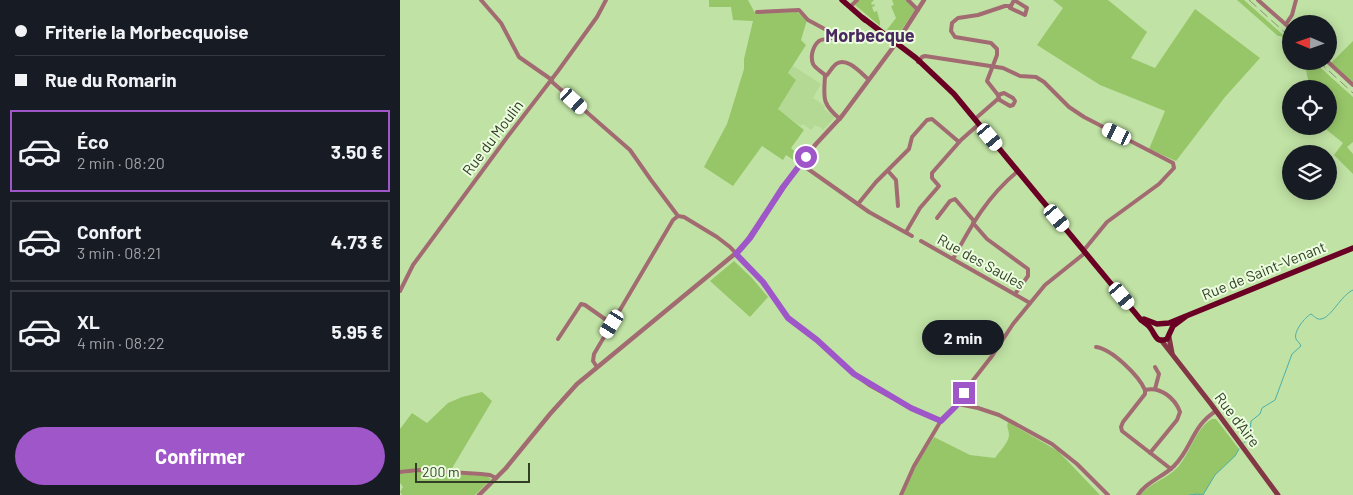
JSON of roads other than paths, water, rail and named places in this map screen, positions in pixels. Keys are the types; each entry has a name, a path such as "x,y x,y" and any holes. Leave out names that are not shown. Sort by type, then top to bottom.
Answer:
{"main road":[{"path":"842,0 918,61 954,94 1138,315 1153,332 1155,337 1161,340 1169,337 1171,331 1165,324 1151,323 1138,315"},
{"name":"Rue de Saint-Venant","path":"1165,324 1353,248"},
{"name":"Rue de Saint-Venant","path":"1171,331 1185,317"},
{"path":"1153,332 1157,324"},
{"name":"Rue d'Aire","path":"1169,337 1170,348 1176,360"},
{"name":"Rue d'Aire","path":"1161,340 1278,495"}],"street":[{"path":"481,0 501,22 519,57 551,80 630,150 678,216 684,217 717,237 736,254 763,282 788,318 817,340 854,374 911,408 941,421"},
{"name":"Rue du Moulin","path":"400,291 415,263 597,17 606,0"},
{"path":"850,7 857,0"},
{"path":"908,0 918,10"},
{"path":"479,495 496,478 557,406 597,367 736,254 750,238 801,164 840,119 895,44 924,0"},
{"path":"1014,0 1026,8 1027,12 1024,16 1010,8 1011,6 1014,0"},
{"path":"1258,0 1282,21"},
{"path":"1292,15 1296,0"},
{"path":"945,191 932,178 932,173 998,97 987,80 998,53 996,46 989,42 955,36 951,31 952,23 958,18 1011,6"},
{"path":"757,12 797,10 808,20 833,34 831,38 819,42 812,53 814,64 825,77"},
{"path":"901,495 913,469 941,421 958,404 1030,302 1050,281 1068,268 1085,251 1109,220 1166,178 1174,168 1174,164 1084,117 1069,107 1038,78 1020,76 1004,69 973,62 925,56 918,61"},
{"path":"840,119 828,109 824,101 825,77 836,64 843,62 851,65 868,79"},
{"path":"1337,70 1353,85"},
{"path":"858,204 874,184 908,149 912,137 929,119 933,120 959,142"},
{"path":"801,164 858,204 912,236"},
{"path":"953,259 973,222 995,193 1018,170"},
{"path":"888,171 896,180 898,206"},
{"path":"906,232 920,208 939,186"},
{"path":"937,218 950,201 955,200 987,239 1028,269 1028,276 1015,294"},
{"path":"597,367 593,361 593,356 673,220 678,216"},
{"name":"Rue des Saules","path":"920,241 1030,302"},
{"path":"558,339 581,304 612,324"},
{"path":"1096,347 1103,348 1129,369 1145,390 1145,394 1123,422 1121,427 1123,432 1171,470"},
{"path":"1155,367 1159,374 1155,389"},
{"path":"1145,390 1155,389 1171,398 1179,408 1180,414 1150,453"},
{"path":"958,404 996,414 1048,442 1074,461 1108,495"},
{"path":"1138,495 1143,488 1171,470 1183,455 1202,422 1216,411"},
{"path":"400,472 415,470 490,475 496,478"}],"waterway":[{"path":"1244,443 1250,434 1251,421 1260,414 1262,408 1275,400 1292,354 1301,346 1296,339 1296,333 1300,325 1311,314 1318,319 1325,318 1344,296 1353,290"},
{"path":"1189,495 1203,495 1215,475 1235,456 1239,449"}],"railway":[{"path":"1249,0 1282,30"},
{"path":"1328,70 1353,93"}],"district":[{"name":"Morbecque","path":"870,36"}]}
